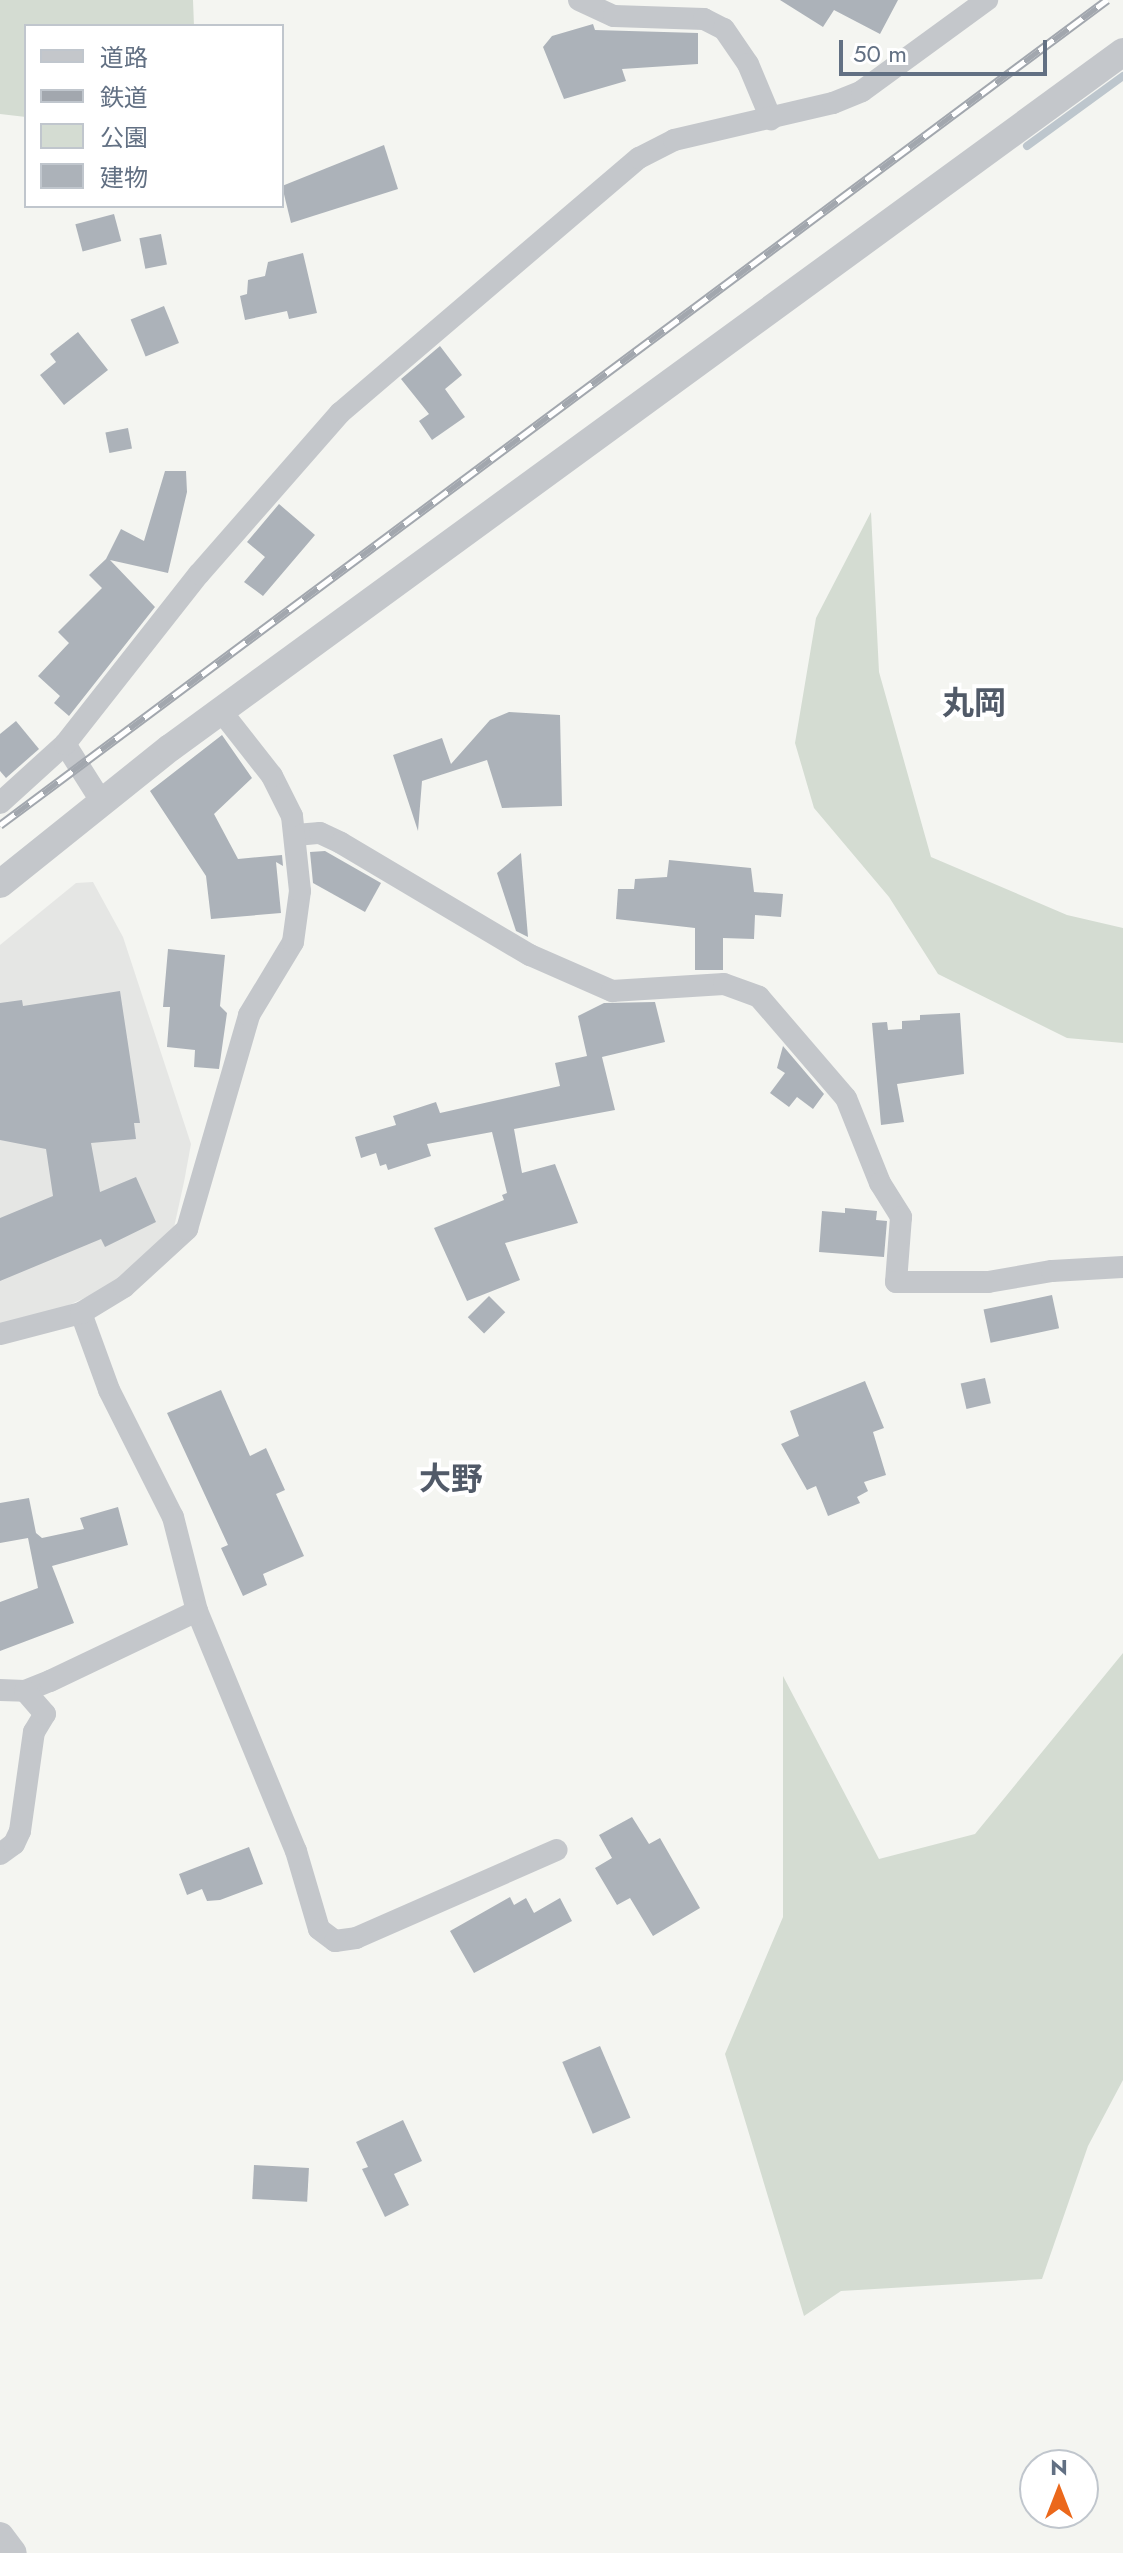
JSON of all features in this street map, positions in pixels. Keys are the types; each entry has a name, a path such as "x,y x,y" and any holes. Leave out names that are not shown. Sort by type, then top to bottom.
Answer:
{"street":[{"path":"579,0 614,16 704,19 724,29 748,64 771,119"},
{"path":"0,803 65,744 310,444 383,374 653,149 771,119 862,91 987,0"},
{"path":"0,884 101,801 221,711 1123,52"},
{"path":"0,1334 81,1313 124,1287 187,1229 249,1015 297,932 296,835 281,790 221,711"},
{"path":"65,744 101,801"},
{"path":"296,835 320,833 341,843 530,955 612,991 724,984 759,997 846,1098 880,1183 901,1217 896,1282 988,1282 1052,1271 1123,1267"},
{"path":"81,1313 109,1390 173,1517 197,1611 296,1851 319,1929 328,1938 356,1938 556,1850"},
{"path":"0,1690 25,1691 197,1611"},
{"path":"0,1854 14,1844 20,1831 34,1732 45,1714 25,1691"},
{"path":"0,2536 13,2553"}],"shaded area":[{"path":"93,882 123,937 191,1144 184,1182 173,1232 107,1288 51,1313 0,1326 0,945 76,883"}],"green space":[{"path":"0,0 193,0 194,24 24,24 24,117 0,114"},
{"path":"871,512 879,672 931,857 1067,915 1123,928 1123,1043 1067,1038 938,974 889,897 814,808 795,743 816,618"},
{"path":"1123,1653 1123,2080 1088,2146 1042,2279 841,2291 804,2316 725,2054 783,1917 783,1676 879,1859 975,1834"}],"building":[{"path":"780,0 898,0 880,34 834,10 823,27"},
{"path":"593,24 595,30 698,33 698,64 622,69 626,81 564,99 543,47 552,36"},
{"path":"384,145 398,189 291,223 284,185"},
{"path":"114,214 121,241 83,251 75,224"},
{"path":"161,234 167,264 145,269 139,238"},
{"path":"303,253 317,313 289,319 287,311 245,320 240,296 247,294 248,280 265,276 268,262"},
{"path":"164,306 179,343 146,357 131,319"},
{"path":"78,332 108,370 64,405 40,375 56,362 50,354"},
{"path":"440,346 462,375 445,389 465,417 432,440 419,421 429,414 401,379"},
{"path":"128,428 132,449 109,453 105,432"},
{"path":"165,471 186,471 187,492 168,573 110,560 155,607 69,716 54,703 60,696 38,676 69,643 58,632 102,588 89,575 106,559 121,529 144,541"},
{"path":"279,504 315,535 263,596 244,582 265,557 247,542"},
{"path":"509,712 560,715 562,806 502,808 487,760 422,781 418,831 393,755 442,738 451,764 490,720"},
{"path":"16,721 39,749 6,778 0,771 0,734"},
{"path":"222,735 252,778 214,814 238,859 282,855 283,866 276,862 281,913 211,919 206,876 150,791"},
{"path":"325,851 381,883 365,912 313,883 310,852"},
{"path":"521,853 528,937 516,931 497,873"},
{"path":"669,860 751,868 754,892 783,894 781,917 755,915 754,939 723,938 723,970 695,970 695,928 616,919 618,889 634,889 635,879 667,877"},
{"path":"168,949 225,955 220,1006 227,1013 219,1069 194,1067 195,1050 167,1047 170,1007 163,1007"},
{"path":"120,991 140,1123 134,1123 136,1139 91,1143 100,1192 136,1177 156,1222 105,1247 101,1239 0,1281 0,1218 53,1196 46,1149 0,1140 0,1003 22,1000 23,1006"},
{"path":"655,1002 665,1042 602,1057 615,1110 514,1129 522,1173 555,1164 578,1223 505,1243 520,1280 467,1301 434,1228 504,1200 502,1195 507,1193 492,1132 427,1144 431,1156 388,1170 386,1164 380,1166 376,1153 361,1158 355,1137 396,1125 393,1116 436,1102 440,1113 560,1086 555,1063 587,1056 578,1016 604,1003"},
{"path":"960,1013 964,1074 897,1084 904,1122 881,1125 872,1023 887,1022 888,1030 902,1029 902,1021 920,1020 920,1015"},
{"path":"783,1046 824,1094 813,1109 797,1097 789,1107 770,1093 785,1073 777,1068"},
{"path":"845,1208 877,1211 876,1220 887,1221 884,1257 819,1252 822,1211 845,1213"},
{"path":"1052,1295 1059,1328 991,1343 984,1310"},
{"path":"489,1296 505,1312 484,1333 468,1317"},
{"path":"985,1378 991,1403 966,1409 961,1384"},
{"path":"865,1381 884,1428 873,1432 886,1475 864,1482 868,1491 857,1497 860,1503 828,1516 816,1486 807,1490 781,1444 799,1436 790,1411"},
{"path":"221,1390 250,1456 266,1448 285,1490 276,1494 304,1556 263,1574 267,1585 243,1596 221,1548 228,1545 167,1413"},
{"path":"29,1498 36,1533 42,1538 84,1529 80,1518 118,1507 128,1545 52,1566 74,1623 0,1651 0,1602 38,1588 28,1538 0,1543 0,1503"},
{"path":"632,1817 649,1844 660,1838 700,1908 653,1936 630,1898 617,1905 595,1868 612,1858 599,1835"},
{"path":"249,1847 263,1884 220,1900 207,1901 202,1889 187,1895 179,1874"},
{"path":"510,1897 514,1905 526,1898 534,1913 560,1898 572,1921 474,1973 450,1931"},
{"path":"600,2046 630,2118 593,2134 562,2062"},
{"path":"403,2120 422,2161 394,2174 409,2205 385,2217 362,2169 368,2167 356,2142"},
{"path":"254,2165 309,2168 307,2202 252,2199"}],"waterway":[{"path":"1027,146 1123,76"}],"railway":[{"path":"0,825 1107,0"}],"district":[{"name":"丸岡","path":"974,703"},
{"name":"大野","path":"451,1479"}]}
